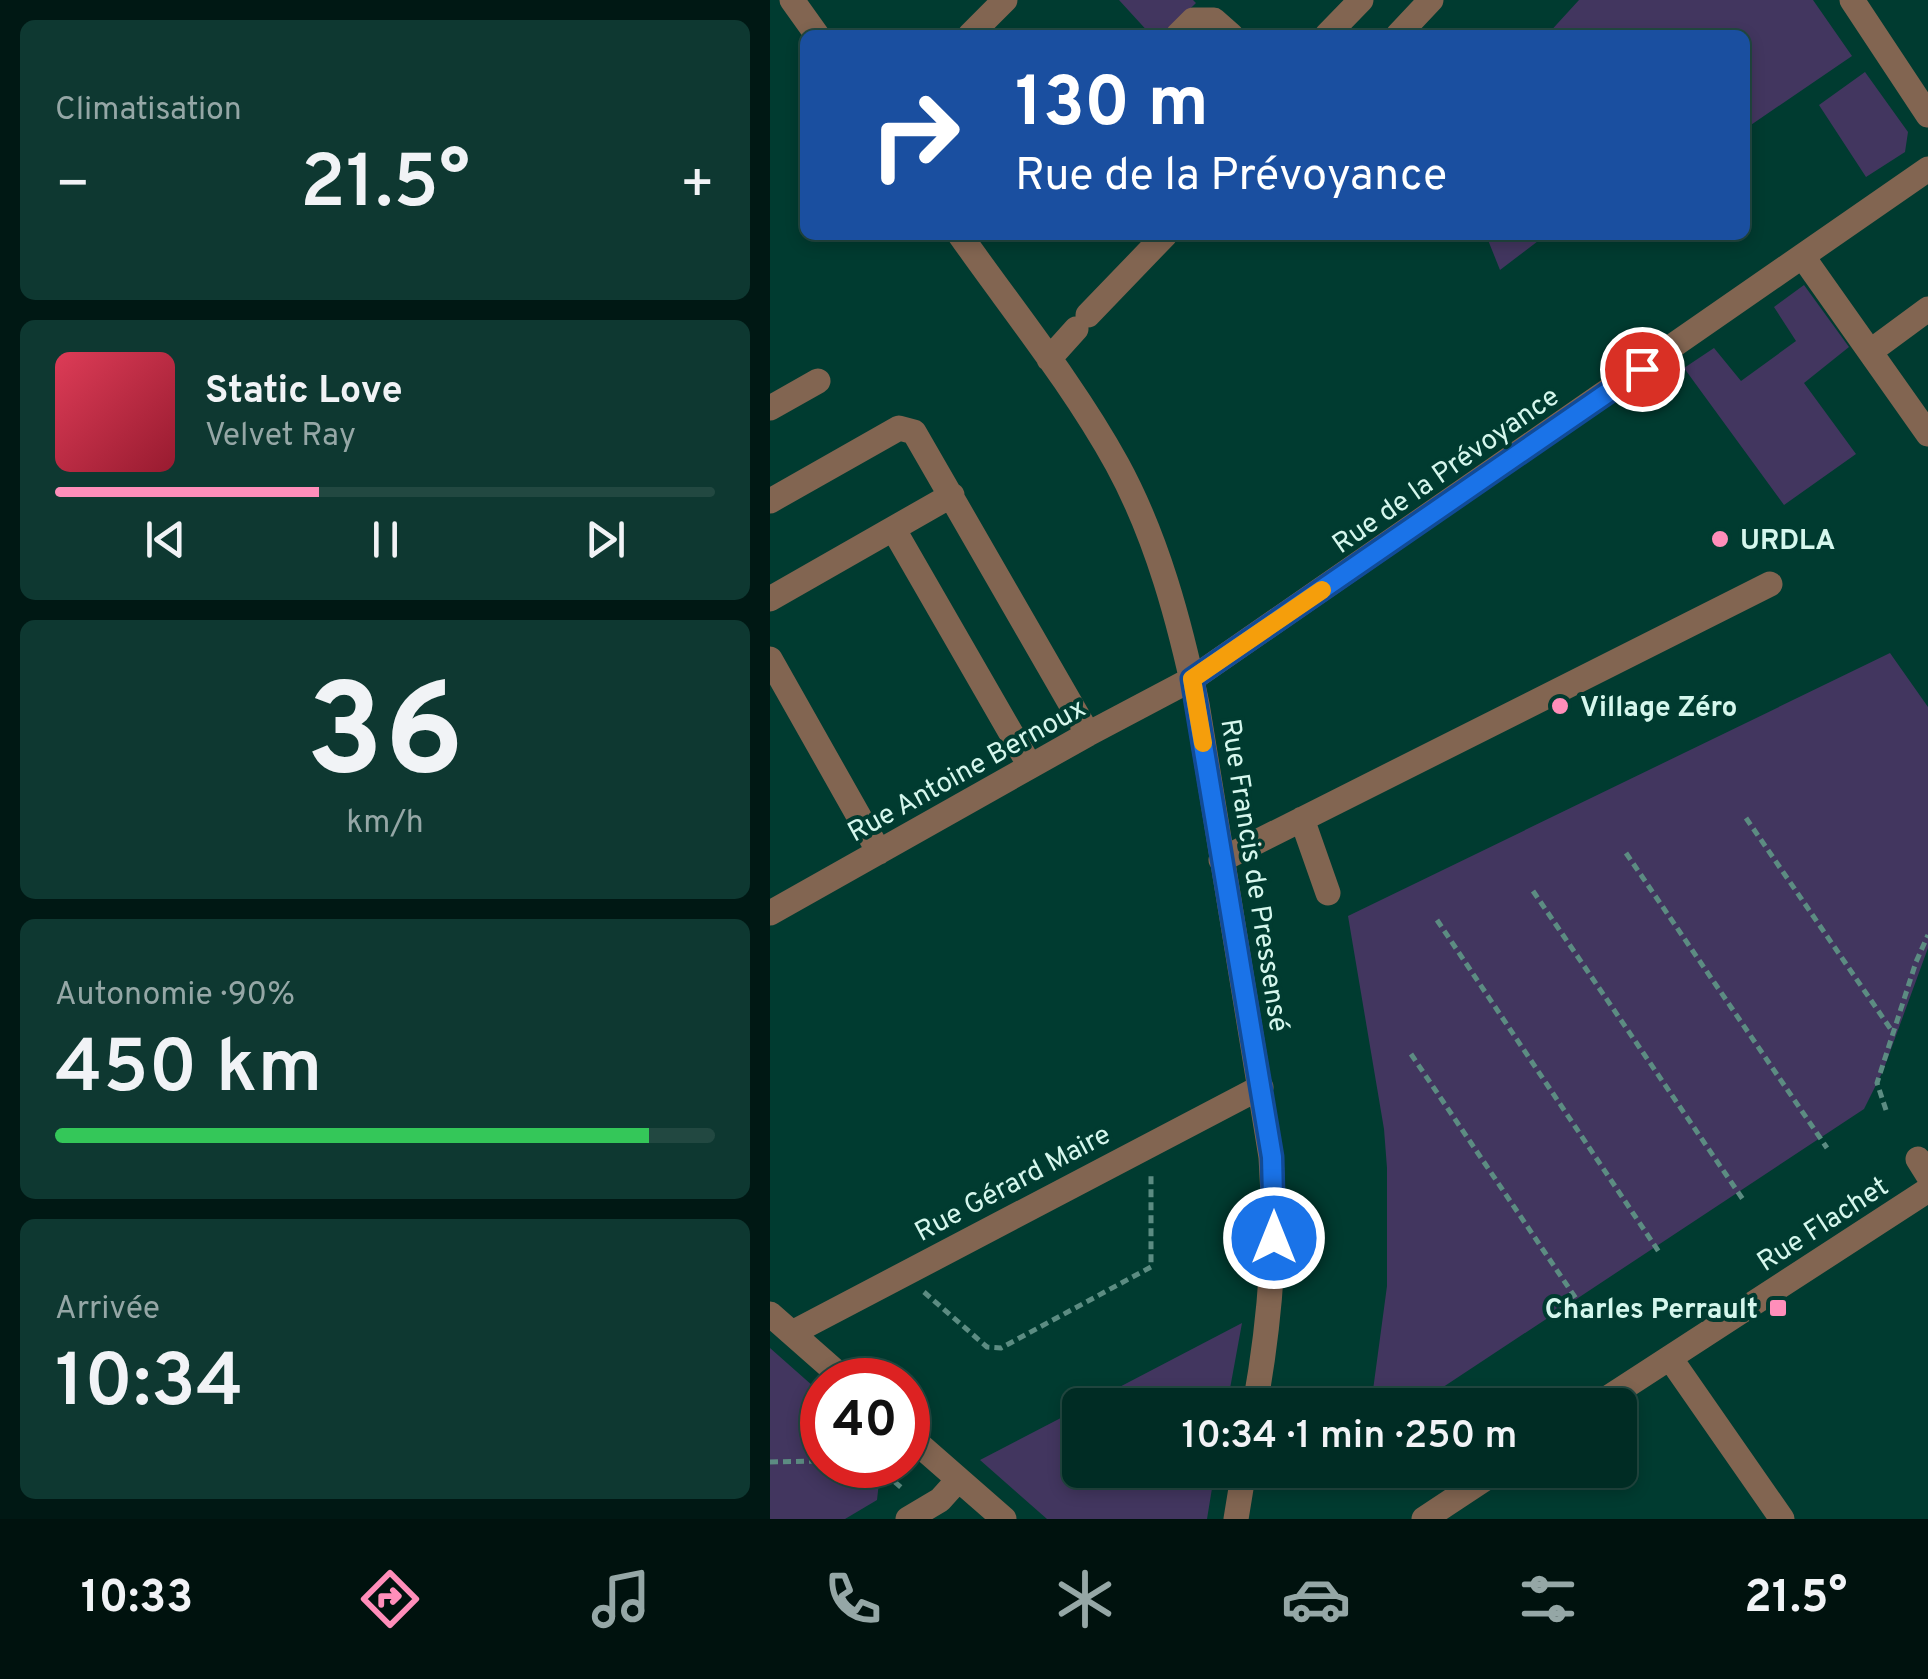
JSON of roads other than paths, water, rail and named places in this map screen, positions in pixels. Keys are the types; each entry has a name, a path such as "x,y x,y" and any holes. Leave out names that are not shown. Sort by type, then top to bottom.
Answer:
{"street":[{"path":"975,30 1004,0"},
{"path":"1332,30 1360,0"},
{"path":"1403,30 1431,0"},
{"path":"1852,0 1928,115"},
{"path":"798,2 814,30"},
{"path":"1183,30 1193,20 1214,20 1225,30"},
{"name":"Rue de la Prévoyance","path":"1192,679 1928,170"},
{"name":"Rue Francis de Pressensé","path":"964,240 1117,465 1152,543 1192,679 1272,1157 1275,1210 1268,1333 1259,1388"},
{"path":"1048,359 1160,240"},
{"path":"1803,257 1928,434"},
{"path":"1871,351 1928,310"},
{"path":"770,408 818,381"},
{"path":"770,501 899,428 914,432 1088,734"},
{"path":"770,599 952,496"},
{"path":"894,530 1030,766"},
{"path":"1222,860 1770,584"},
{"path":"770,658 879,852"},
{"name":"Rue Antoine Bernoux","path":"770,913 1192,679"},
{"path":"1302,819 1328,893"},
{"name":"Rue Gérard Maire","path":"792,1334 1180,1127 1261,1088"},
{"name":"Rue Flachet","path":"1623,1388 1928,1190"},
{"path":"770,1314 820,1358"},
{"path":"1670,1358 1782,1519"},
{"path":"930,1455 1004,1519"},
{"path":"908,1519 940,1500 958,1480"},
{"path":"1236,1519 1241,1488"},
{"path":"1424,1519 1471,1488"}],"place":[{"name":"URDLA","path":"1720,539"},
{"name":"Village Zéro","path":"1560,706"},
{"name":"Charles Perrault","path":"1778,1308"}]}
